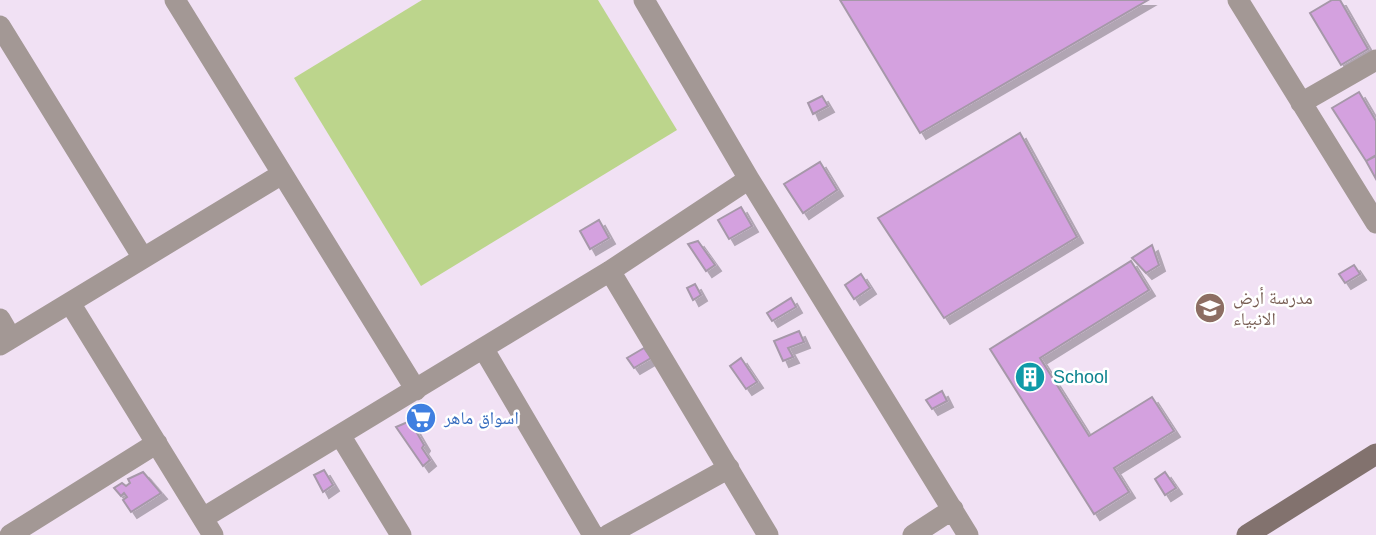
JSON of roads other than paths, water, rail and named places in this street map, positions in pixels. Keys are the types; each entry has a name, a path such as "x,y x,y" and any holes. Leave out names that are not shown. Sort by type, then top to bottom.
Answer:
{"street":[{"path":"175,0 416,390"},
{"path":"644,0 749,179 968,535"},
{"path":"1238,0 1376,223"},
{"path":"0,26 143,258"},
{"path":"1301,103 1376,60"},
{"path":"0,319 6,342 282,174"},
{"path":"70,303 208,526 340,435 610,271 749,179"},
{"path":"610,271 768,535"},
{"path":"483,348 593,535"},
{"path":"340,435 401,535"},
{"path":"10,535 157,443"},
{"path":"1248,535 1376,454"},
{"path":"608,535 729,468"},
{"path":"913,535 953,509"}],"place":[{"name":"مدرسة أرض الانبياء","path":"1210,308"},
{"name":"School","path":"1030,377"},
{"name":"اسواق ماهر","path":"421,418"}]}
